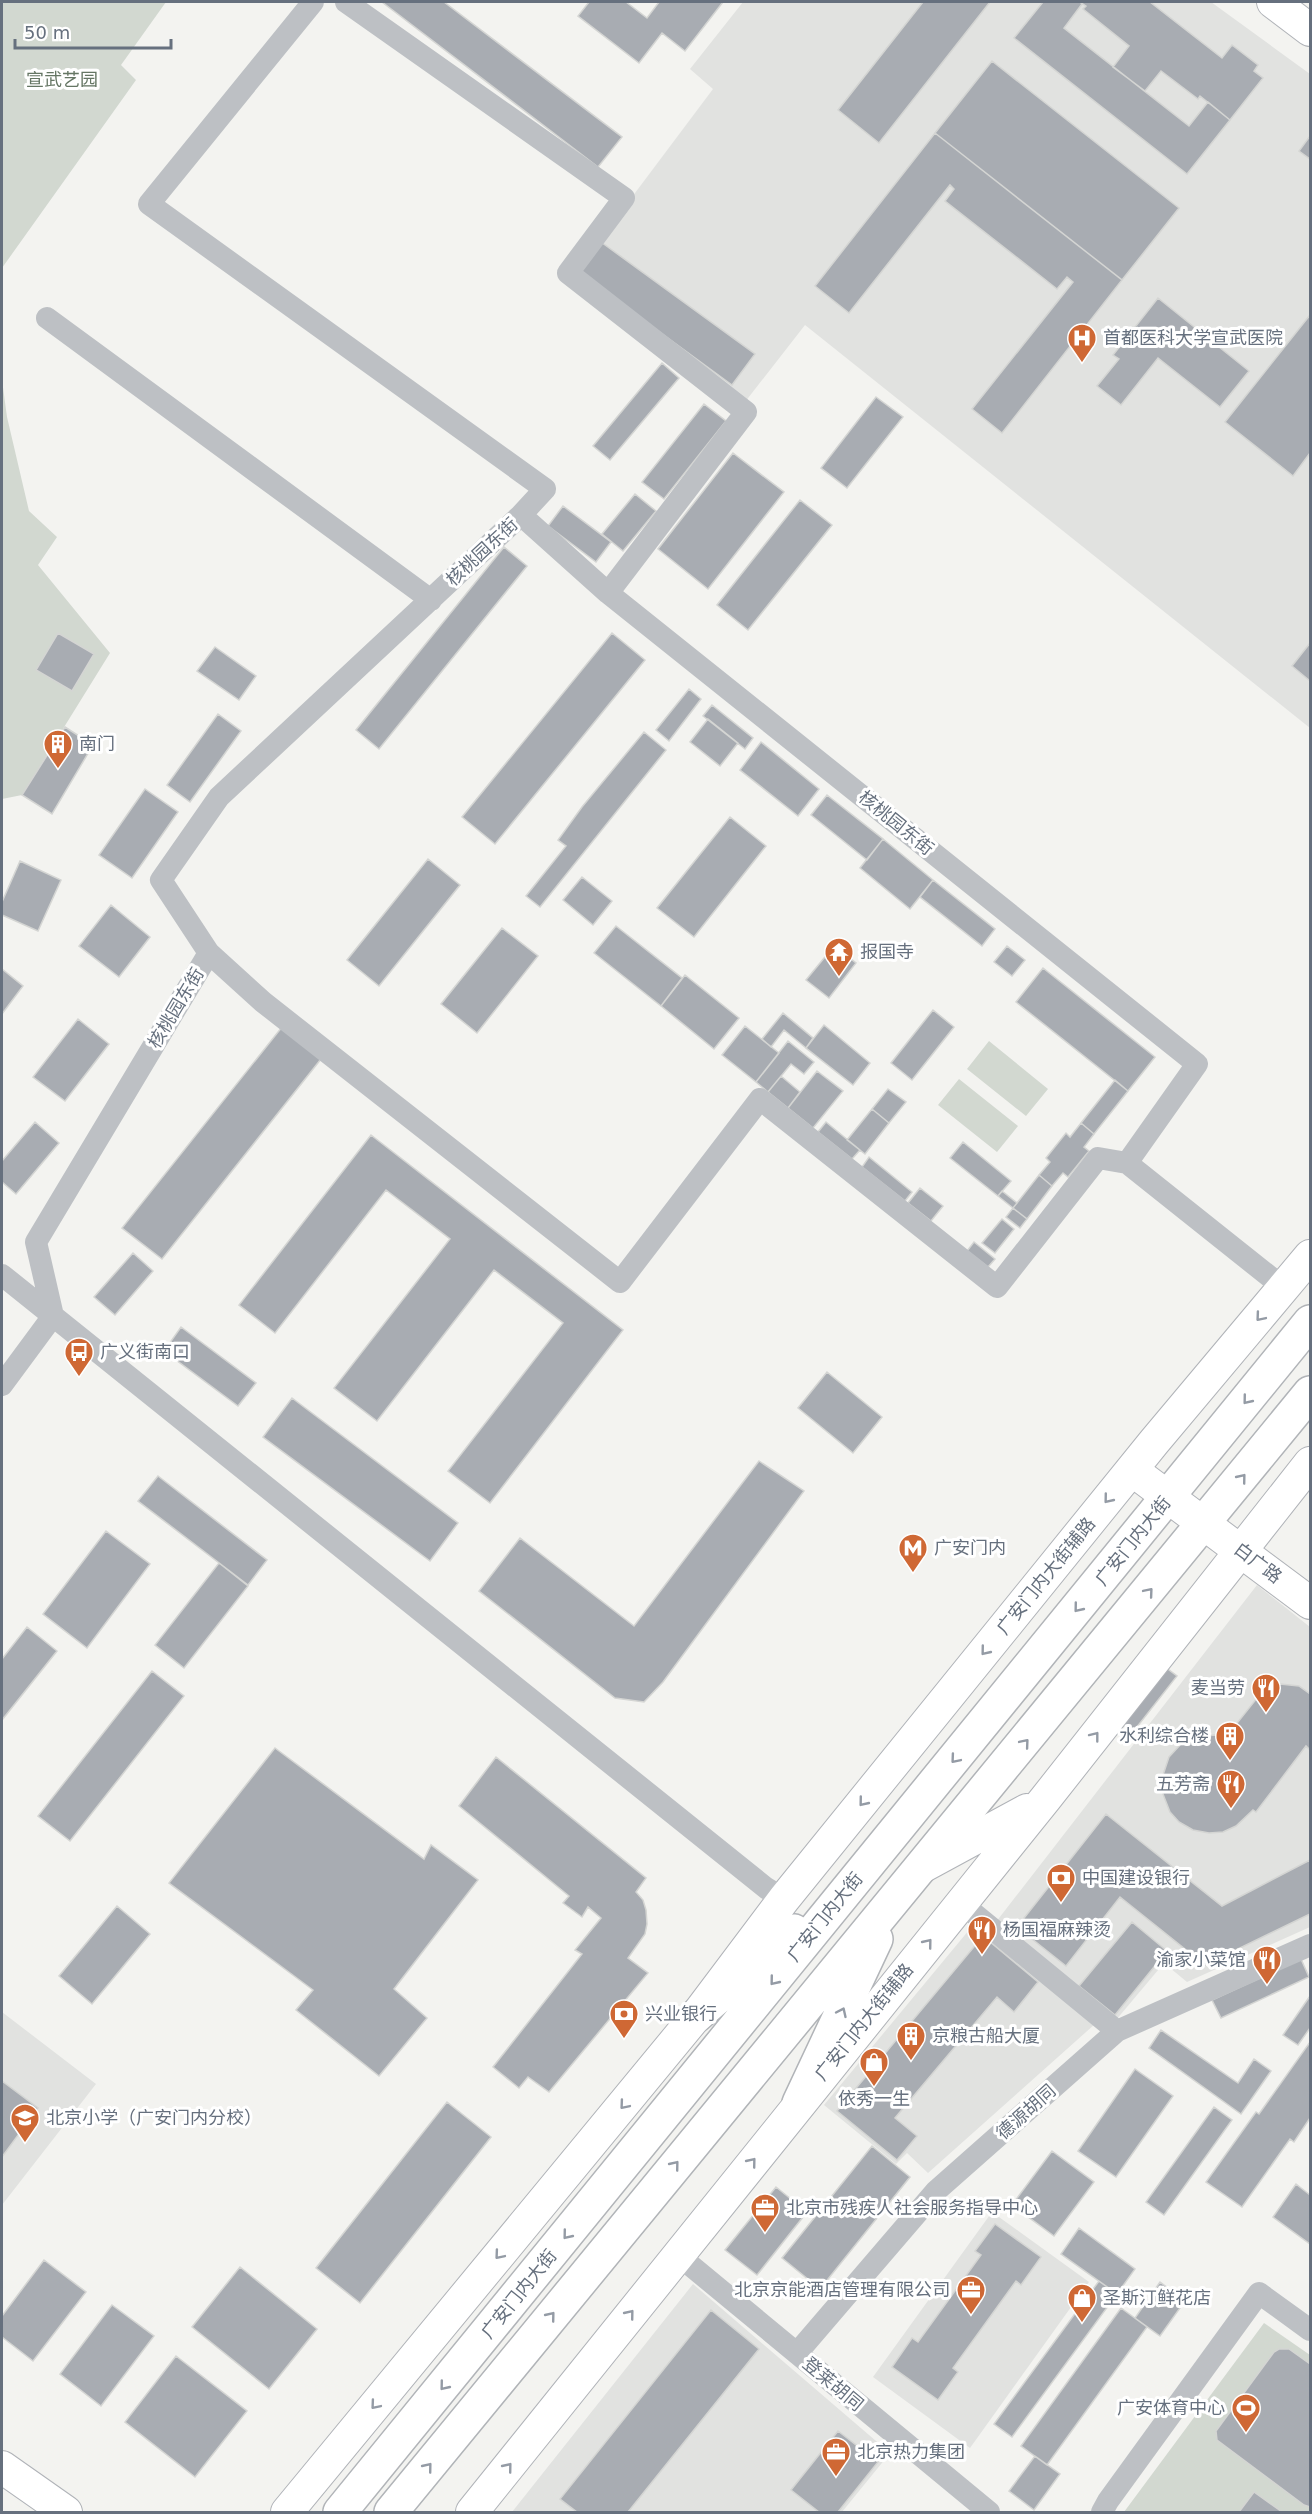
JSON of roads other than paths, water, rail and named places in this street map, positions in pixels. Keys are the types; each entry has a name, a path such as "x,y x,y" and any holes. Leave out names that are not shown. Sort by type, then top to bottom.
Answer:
{"main road":[{"name":"广安门内大街","path":"340,2512 1311,1322"},
{"path":"391,2512 1311,1393"},
{"path":"696,2016 863,1870"},
{"path":"799,2103 897,1894"}],"street":[{"path":"314,2 149,204 545,489 521,515"},
{"path":"346,2 624,198 568,273 746,412 608,593"},
{"path":"1273,2 1311,30"},
{"path":"47,318 431,600"},
{"name":"核桃园东街","path":"53,1316 36,1242 209,953 161,880 219,797 521,515 608,593 1197,1064 1127,1163"},
{"path":"209,953 263,1002 620,1282 760,1099 997,1287 1098,1158 1127,1163 1284,1288"},
{"name":"广安门内大街辅路","path":"784,1899 1132,1470 1311,1256"},
{"path":"2,1275 766,1888 784,1899 696,2016 287,2512"},
{"path":"2,1385 53,1316"},
{"name":"广安门内大街辅路","path":"799,2103 1046,1798 1311,1462"},
{"name":"白广路","path":"1132,1470 1311,1603"},
{"path":"920,1868 1009,1821 1046,1798"},
{"path":"961,1904 1117,2031"},
{"name":"德源胡同","path":"797,2354 936,2192 1117,2031 1311,1945"},
{"path":"472,2512 799,2103"},
{"name":"登莱胡同","path":"678,2255 989,2512"},
{"path":"1102,2512 1259,2293 1311,2330"},
{"path":"2,2467 66,2512"}],"place":[{"name":"首都医科大学宣武医院","path":"1082,364"},
{"name":"南门","path":"58,770"},
{"name":"报国寺","path":"839,978"},
{"name":"广义街南口","path":"79,1378"},
{"name":"广安门内","path":"913,1574"},
{"name":"麦当劳","path":"1266,1714"},
{"name":"水利综合楼","path":"1230,1762"},
{"name":"五芳斋","path":"1231,1810"},
{"name":"中国建设银行","path":"1061,1904"},
{"name":"杨国福麻辣烫","path":"982,1956"},
{"name":"渝家小菜馆","path":"1267,1986"},
{"name":"兴业银行","path":"624,2040"},
{"name":"京粮古船大厦","path":"911,2062"},
{"name":"依秀一生","path":"874,2088"},
{"name":"北京小学（广安门内分校）","path":"25,2144"},
{"name":"北京市残疾人社会服务指导中心","path":"765,2234"},
{"name":"北京京能酒店管理有限公司","path":"971,2316"},
{"name":"圣斯汀鲜花店","path":"1082,2324"},
{"name":"广安体育中心","path":"1246,2434"},
{"name":"北京热力集团","path":"836,2478"}],"park label":[{"name":"宣武艺园","path":"62,80"}]}
